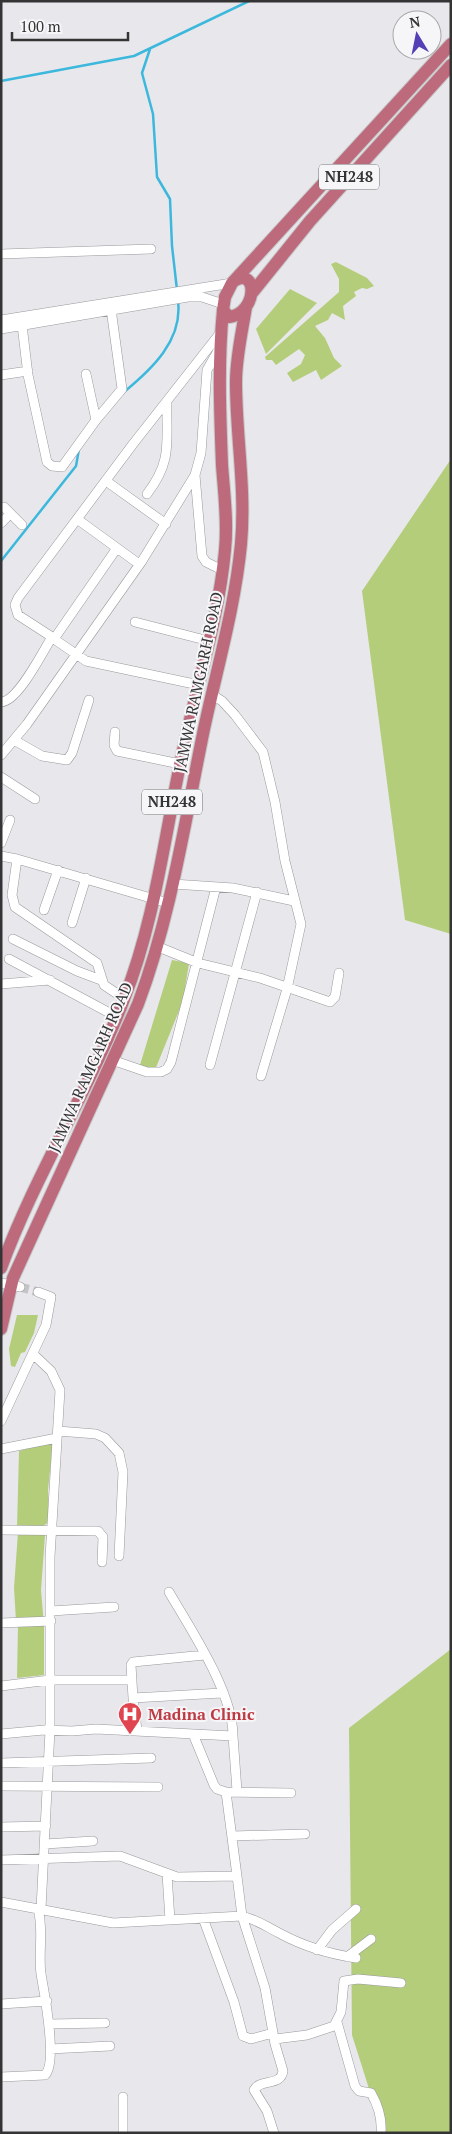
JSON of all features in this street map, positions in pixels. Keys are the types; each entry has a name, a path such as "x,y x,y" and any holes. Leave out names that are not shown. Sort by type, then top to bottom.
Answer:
{"highway":[{"name":"NH248","path":"223,307 233,282 451,44"},
{"name":"NH248","path":"246,307 252,293 310,221 451,65"},
{"path":"233,282 242,278 247,279 250,282 252,293"},
{"path":"223,307 230,317 238,315 246,307"},
{"name":"JAMWA RAMGARH ROAD","path":"1,1268 31,1196 125,999 154,898 180,764 209,640 226,537 219,350 223,307"},
{"name":"JAMWA RAMGARH ROAD","path":"1,1329 11,1285 23,1254 138,1004 173,884 211,694 232,610 241,542 236,380 239,347 246,307"}],"street":[{"path":"1,254 151,249"},
{"path":"1,320 195,292 233,282"},
{"path":"195,292 223,307"},
{"path":"1,328 111,309 167,296"},
{"path":"22,325 28,372 47,462 52,466 62,467 96,420 120,394 122,389 111,309"},
{"path":"198,684 86,661 18,615 15,605 106,480 221,332"},
{"path":"1,754 14,740 139,564 166,524 195,475 201,453 207,370 219,350"},
{"path":"1,375 28,372"},
{"path":"86,374 96,420"},
{"path":"148,494 157,481 167,460 168,402"},
{"path":"195,475 202,556 206,562 222,570"},
{"path":"106,480 166,524"},
{"path":"2,505 22,525"},
{"path":"1,523 10,514"},
{"path":"77,519 139,564"},
{"path":"1,702 9,700 20,688 117,548"},
{"path":"135,622 209,640"},
{"path":"211,694 235,714 263,752 275,802 294,901 301,924 287,989 261,1076"},
{"path":"14,740 42,756 67,760 72,753 90,700"},
{"path":"115,732 114,745 117,751 180,764"},
{"path":"1,777 35,799"},
{"path":"1,843 10,820"},
{"path":"1,856 58,870 168,902"},
{"path":"16,859 12,895 15,907 96,963 104,985 125,999"},
{"path":"44,910 58,870"},
{"path":"72,922 86,878"},
{"path":"173,884 257,892 294,901"},
{"path":"112,1060 148,1072 161,1072 167,1069 171,1062 198,963 216,887"},
{"path":"210,1065 257,892"},
{"path":"13,939 77,972 101,980"},
{"path":"156,946 198,963 260,978 287,989 330,1002 335,997 339,973"},
{"path":"9,959 117,1017"},
{"path":"1,984 50,980"},
{"path":"1,1421 46,1325 51,1297 38,1292"},
{"path":"1,2077 45,2075 50,2068 47,2001 41,1973 40,1909 49,1761 52,1530 60,1390 51,1371 33,1354"},
{"path":"1,1449 58,1435 96,1434 105,1438 119,1453 123,1472 119,1556"},
{"path":"1,1530 98,1531 102,1537 102,1562"},
{"path":"170,1592 205,1655 222,1693 233,1728 237,1791"},
{"path":"52,1611 114,1607"},
{"path":"1,1623 51,1621"},
{"path":"137,1730 131,1665 137,1660 205,1655"},
{"path":"1,1686 50,1680 132,1680"},
{"path":"133,1698 222,1693"},
{"path":"1,1734 50,1730 137,1730 233,1736"},
{"path":"193,1734 214,1785 220,1791 291,1793"},
{"path":"1,1763 151,1758"},
{"path":"1,1786 158,1786"},
{"path":"226,1792 242,1916 265,1988 283,2075 277,2081 256,2086 254,2090 267,2110 274,2133"},
{"path":"1,1827 46,1826"},
{"path":"233,1836 305,1834"},
{"path":"45,1844 92,1841"},
{"path":"1,1860 120,1856 177,1878 237,1876"},
{"path":"166,1874 170,1920"},
{"path":"1,1902 112,1923 242,1916 262,1922 280,1934 318,1950 352,1958 370,1939"},
{"path":"318,1950 332,1930 356,1909"},
{"path":"203,1918 234,2002 243,2036 251,2038 325,2030 337,2022 341,2012 344,1981 358,1979 401,1984"},
{"path":"1,2004 47,2001"},
{"path":"337,2022 355,2086 360,2091 373,2096 380,2117 381,2133"},
{"path":"49,2024 105,2023"},
{"path":"50,2049 110,2046"},
{"path":"123,2097 123,2133"}],"green space":[{"path":"336,262 367,278 374,286 367,289 362,288 354,292 356,296 343,306 345,320 332,313 328,320 315,326 325,338 334,358 342,366 321,380 316,370 293,382 287,373 301,364 305,355 299,349 276,365 272,360 266,360 265,357 339,292 339,279 331,264"},
{"path":"290,289 317,303 266,354 256,329"},
{"path":"451,459 451,934 405,920 362,591"},
{"path":"172,960 189,963 183,1001 155,1070 140,1065"},
{"path":"17,1315 38,1315 34,1333 25,1352 21,1353 15,1367 11,1366 9,1349"},
{"path":"53,1442 48,1490 49,1522 41,1527 17,1528 19,1451"},
{"path":"18,1532 45,1535 41,1590 44,1625 44,1675 17,1678 18,1625 16,1621 14,1588"},
{"path":"451,1649 451,2133 383,2133 352,2035 349,1728"}],"waterway":[{"path":"1,81 134,56 249,1"},
{"path":"150,49 142,73 153,114 157,177 170,199 172,246 177,290"},
{"path":"124,392 155,363 170,341 176,328 178,301"},
{"path":"1,561 76,466 79,449"}],"tunnel":[{"path":"20,1287 38,1292"}],"place":[{"name":"Madina Clinic","path":"130,1735"}]}
